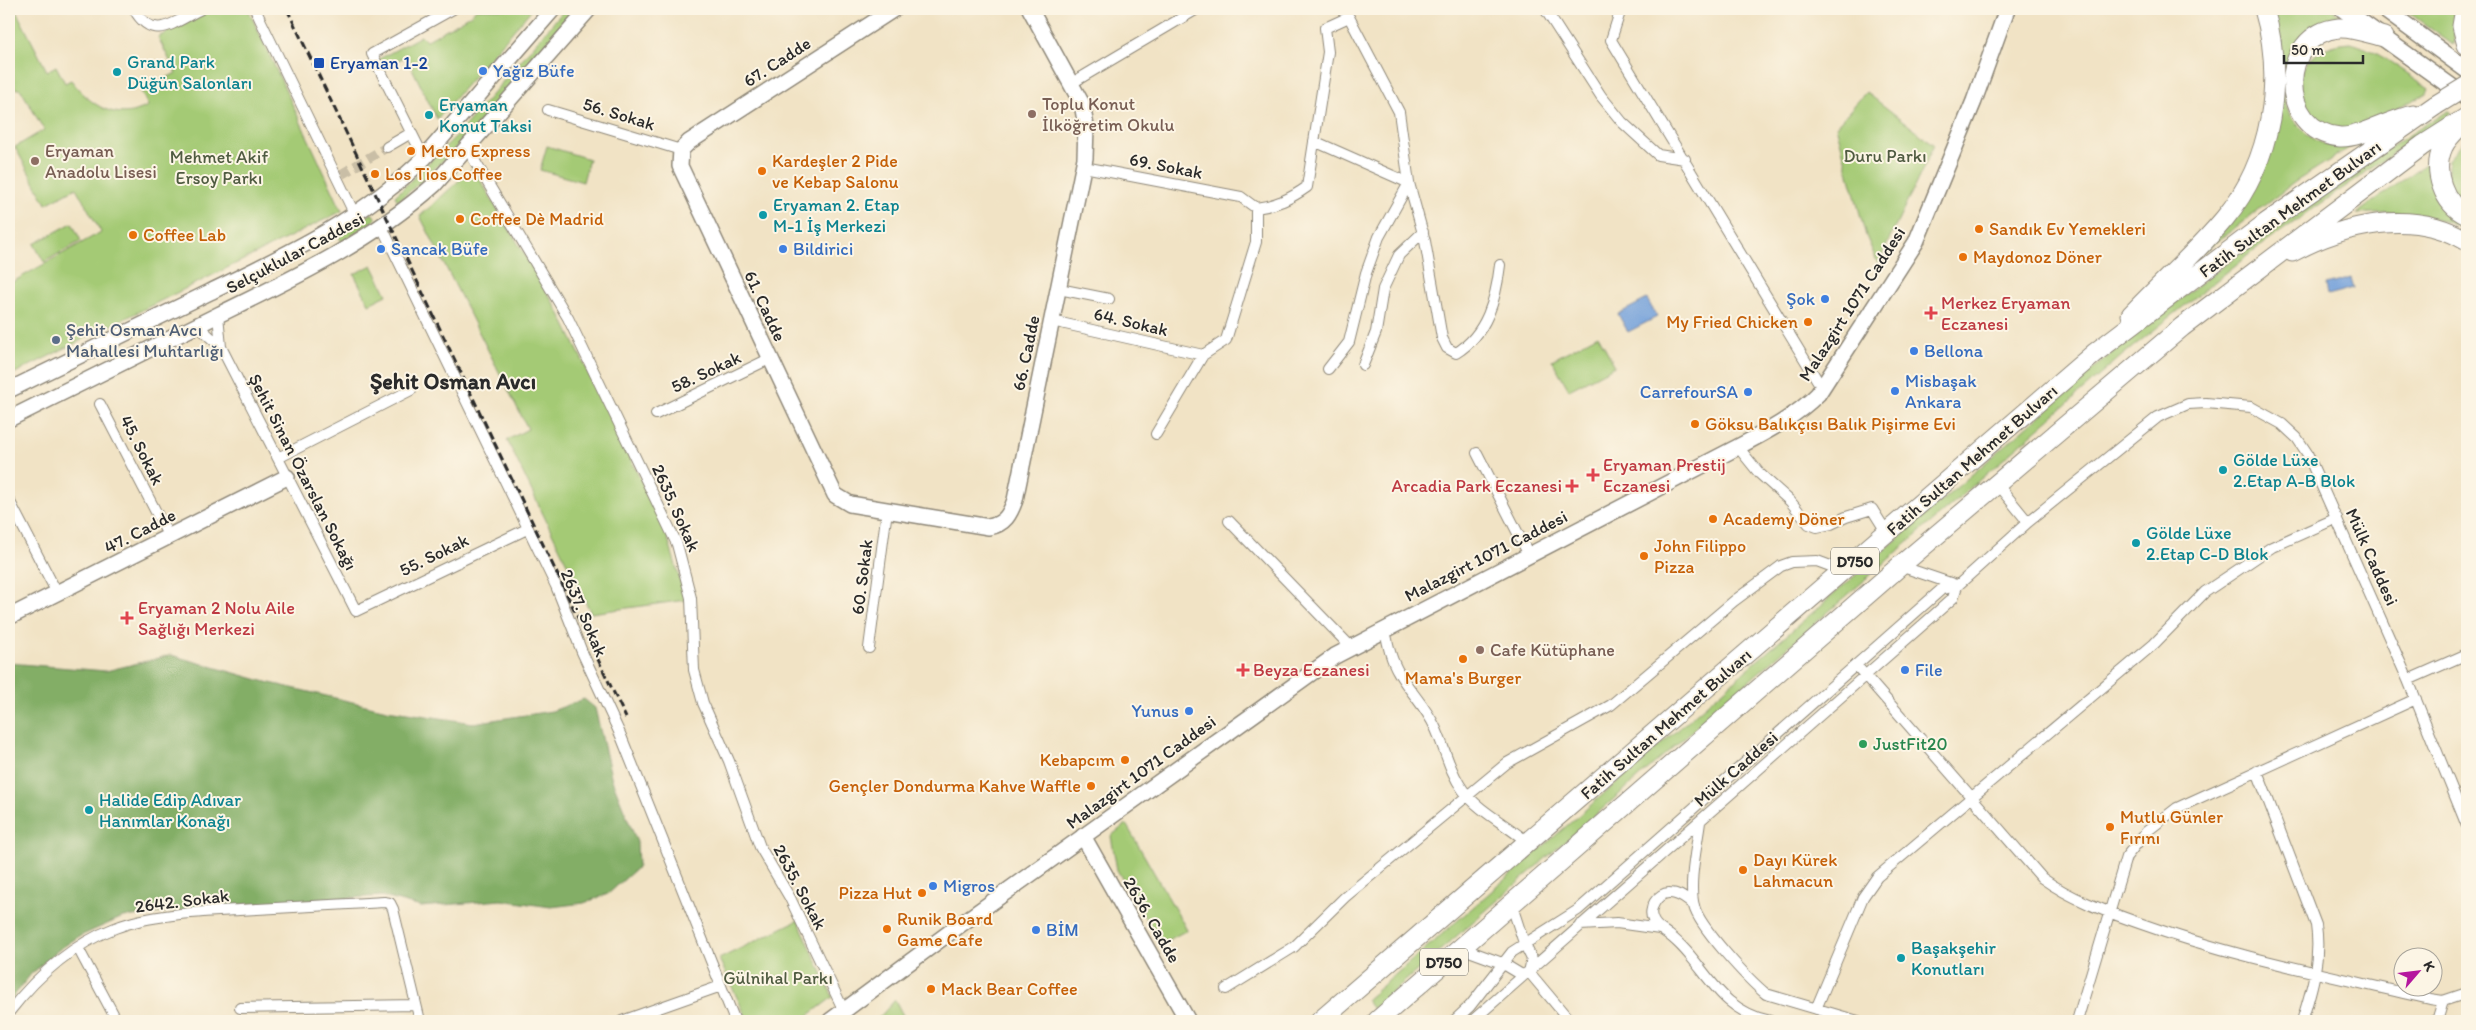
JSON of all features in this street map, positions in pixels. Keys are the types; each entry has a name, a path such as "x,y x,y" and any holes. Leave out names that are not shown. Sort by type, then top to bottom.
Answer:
{"highway":[{"path":"2096,352 2225,218 2256,168 2265,140 2273,99 2274,56 2264,9"},
{"path":"2466,9 2462,26 2467,45"},
{"path":"2384,37 2346,28 2332,30 2318,36 2302,52 2294,67 2292,89 2298,108 2318,129 2342,137 2424,112"},
{"name":"Fatih Sultan Mehmet Bulvarı","path":"1320,1021 2096,352 2266,223 2424,112 2467,86"},
{"path":"2467,117 2443,147 2439,164 2441,185 2448,201 2467,215"},
{"name":"Fatih Sultan Mehmet Bulvarı","path":"1377,1021 1900,566 2182,326 2423,145 2467,117"},
{"path":"2245,278 2302,247 2337,234 2378,223 2396,221 2421,223 2456,234 2467,241"}],"main road":[{"path":"2344,9 2467,98"},
{"path":"2384,9 2467,70"}],"street":[{"path":"134,9 141,22 160,29 201,9"},
{"path":"255,9 339,175 355,215"},
{"path":"424,158 372,54 454,9"},
{"name":"Selçuklular Caddesi","path":"9,390 284,256 355,215 401,181 424,158 553,9"},
{"name":"Selçuklular Caddesi","path":"9,419 327,261 382,227 434,185 589,9"},
{"name":"67. Cadde","path":"681,150 698,136 874,14 894,9"},
{"name":"66. Cadde","path":"825,476 833,492 842,500 886,510 989,526 996,526 1008,516 1015,500 1084,167 1086,135 1085,115 1072,83 1030,9"},
{"path":"1072,83 1197,9"},
{"path":"1545,9 1601,96 1622,122 1658,155 1685,159"},
{"path":"1622,9 1611,40 1685,159 1822,388"},
{"name":"Malazgirt 1071 Caddesi","path":"830,1021 957,927 1323,664 1351,647 1738,447 1791,418 1806,407 1822,388 1916,242 1974,101 2007,9"},
{"path":"1156,434 1203,355 1226,340 1256,242 1256,208 1273,206 1291,199 1307,187 1328,52 1325,28 1349,17 1399,112 1409,183 1423,232 1442,338 1447,348 1456,353 1469,345 1478,336 1490,312 1498,286 1500,265"},
{"name":"56. Sokak","path":"548,110 681,150"},
{"path":"387,147 411,133"},
{"path":"1314,141 1409,183"},
{"name":"2635. Sokak","path":"467,148 566,314 678,544 691,598 694,670 703,703 729,761 760,847 790,898 844,1011"},
{"name":"61. Cadde","path":"681,150 679,162 684,178 825,476"},
{"name":"69. Sokak","path":"1084,167 1241,197 1256,208"},
{"path":"1328,369 1349,342 1366,273 1379,237 1409,183"},
{"name":"2637. Sokak","path":"382,227 556,586 582,652 621,736 735,1021"},
{"path":"1363,365 1376,332 1383,290 1399,255 1423,232"},
{"path":"1059,289 1109,299"},
{"path":"207,293 218,315 220,347"},
{"path":"186,304 197,325 220,347"},
{"name":"64. Sokak","path":"1052,321 1203,355"},
{"name":"Şehit Sinan Özarslan Sokağı","path":"220,347 356,611"},
{"name":"58. Sokak","path":"656,414 770,359"},
{"path":"278,458 411,390"},
{"name":"Mülk Caddesi","path":"1472,1021 1953,598 1957,586 2028,522 2158,417 2188,404 2206,403 2251,408 2282,424 2297,438 2307,453 2408,680 2467,826"},
{"name":"45. Sokak","path":"100,404 169,537"},
{"path":"1738,447 1759,473 1790,501 1809,524 1817,527 1831,524 1846,516 1872,509 1887,533"},
{"path":"1477,453 1530,555"},
{"name":"47. Cadde","path":"9,617 287,477"},
{"path":"1997,484 2028,522"},
{"path":"9,500 57,594"},
{"name":"60. Sokak","path":"869,648 886,510"},
{"path":"1816,1009 1862,897 1877,877 2154,644 2205,592 2272,547 2337,518"},
{"path":"1229,521 1351,647"},
{"name":"55. Sokak","path":"356,611 527,529"},
{"path":"1226,989 1294,947 1345,897 1507,762 1611,705 1734,601 1781,566 1792,562 1817,561 1844,571"},
{"path":"1900,566 1957,586"},
{"name":"Mülk Caddesi","path":"1454,1021 1470,1006 1502,963 1524,943 1578,910 1942,589 1957,586"},
{"path":"1385,630 1391,657 1398,671 1428,713 1452,771 1468,796 1528,843"},
{"path":"2408,680 2467,654"},
{"path":"1856,665 2042,878 2063,892 2110,912 2193,942 2443,1001 2467,992"},
{"path":"2077,1021 2126,857 2146,832 2176,808 2416,699"},
{"path":"2257,771 2312,909 2319,944 2317,972 2302,1021"},
{"path":"1700,822 1693,874 1694,905 1701,921 1755,985 1766,994 1858,1021"},
{"name":"2636. Cadde","path":"1083,836 1188,1021"},
{"path":"1694,905 1679,894 1668,892 1660,896 1651,909 1652,919 1729,1001 1755,1019 1770,1021"},
{"name":"2642. Sokak","path":"9,1012 38,977 78,948 123,925 196,913 384,902 390,903 416,1006"},
{"path":"1461,948 1502,963 1522,976 1529,972 1532,959 1524,943 1511,903"},
{"path":"1580,925 1617,923 1660,929"},
{"path":"78,948 117,1021"},
{"path":"1529,972 1570,1021"},
{"path":"622,1021 721,986"},
{"path":"2437,1021 2443,1001"},
{"path":"240,1008 416,1006 420,1021"}],"green space":[{"name":"Mehmet Akif Ersoy Parkı","path":"9,9 15,9 47,71 56,66 65,83 71,80 87,97 105,109 125,113 148,106 141,91 176,73 158,37 213,9 248,9 342,211 9,376 9,284 101,232 76,188 46,204 15,147 44,130 21,90 9,86"},
{"path":"476,9 532,9 437,119 406,56 387,66 383,66 379,59 421,36 426,41 471,15"},
{"path":"565,9 575,9 469,133 423,180 398,201 395,196 458,134"},
{"path":"2270,9 2332,9 2347,19 2339,22 2284,83 2284,98 2293,119 2314,139 2331,146 2340,146 2363,139 2295,182 2202,253 2263,165"},
{"path":"2404,9 2455,9 2453,45"},
{"path":"2350,43 2370,50 2391,62 2429,88 2427,93 2367,124 2357,127 2347,129 2331,127 2317,119 2307,106 2301,90 2302,74 2309,60 2325,49"},
{"name":"Duru Parkı","path":"1866,92 1934,145 1884,251 1879,266 1866,236 1836,126"},
{"path":"2448,110 2451,113 2257,248 2124,354 1373,1009 1366,1000 2120,346 2281,223 2364,165"},
{"path":"2467,137 2467,205 2452,191 2449,180 2448,160"},
{"path":"547,146 589,159 583,182 540,170"},
{"path":"2431,160 2432,182 2437,200 2448,214 2467,225 2467,230 2440,220 2413,215 2399,213 2356,214"},
{"path":"473,168 560,314 666,532 686,600 591,613 507,440 528,429 420,216"},
{"path":"372,213 376,219 342,242 339,237"},
{"path":"72,223 81,241 44,262 34,244"},
{"path":"372,265 387,295 369,304 354,274"},
{"path":"1598,335 1615,366 1569,390 1552,360"},
{"path":"171,655 266,682 387,710 473,723 552,711 584,699 595,708 612,780 637,842 638,867 608,894 584,903 551,907 501,900 421,907 381,896 223,906 123,917 78,937 57,951 31,974 9,1002 9,663 106,671"},
{"path":"1126,824 1187,930 1161,944 1117,870 1111,836"},
{"name":"Gülnihal Parkı","path":"798,920 833,997 801,1021 748,1021 719,959"},
{"path":"895,1000 906,1021 876,1021"}],"water":[{"path":"2351,278 2354,288 2328,295 2326,285"},
{"path":"1647,299 1657,317 1628,332 1618,314"}],"tunnel":[{"path":"342,174 387,147"}],"railway":[{"path":"287,9 626,718"}],"place":[{"name":"Eryaman 1-2","path":"319,63"},
{"name":"Yağız Büfe","path":"483,71"},
{"name":"Grand Park Düğün Salonları","path":"117,72"},
{"name":"Toplu Konut İlköğretim Okulu","path":"1032,114"},
{"name":"Eryaman Konut Taksi","path":"429,115"},
{"name":"Metro Express","path":"411,151"},
{"name":"Eryaman Anadolu Lisesi","path":"35,161"},
{"name":"Kardeşler 2 Pide ve Kebap Salonu","path":"762,171"},
{"name":"Los Tios Coffee","path":"375,174"},
{"name":"Eryaman 2. Etap M-1 İş Merkezi","path":"763,215"},
{"name":"Coffee Dè Madrid","path":"460,219"},
{"name":"Sandık Ev Yemekleri","path":"1979,229"},
{"name":"Coffee Lab","path":"133,235"},
{"name":"Sancak Büfe","path":"381,249"},
{"name":"Bildirici","path":"783,249"},
{"name":"Maydonoz Döner","path":"1963,257"},
{"name":"Şok","path":"1825,299"},
{"name":"Merkez Eryaman Eczanesi","path":"1931,313"},
{"name":"My Fried Chicken","path":"1808,322"},
{"name":"Şehit Osman Avcı Mahallesi Muhtarlığı","path":"56,340"},
{"name":"Bellona","path":"1914,351"},
{"name":"Misbaşak Ankara","path":"1895,391"},
{"name":"CarrefourSA","path":"1748,392"},
{"name":"Göksu Balıkçısı Balık Pişirme Evi","path":"1695,424"},
{"name":"Gölde Lüxe 2.Etap A-B Blok","path":"2223,470"},
{"name":"Eryaman Prestij Eczanesi","path":"1593,475"},
{"name":"Arcadia Park Eczanesi","path":"1572,486"},
{"name":"Academy Döner","path":"1713,519"},
{"name":"Gölde Lüxe 2.Etap C-D Blok","path":"2136,543"},
{"name":"John Filippo Pizza","path":"1644,556"},
{"name":"Eryaman 2 Nolu Aile Sağlığı Merkezi","path":"127,618"},
{"name":"Cafe Kütüphane","path":"1480,650"},
{"name":"Mama's Burger","path":"1463,659"},
{"name":"Beyza Eczanesi","path":"1243,670"},
{"name":"File","path":"1905,670"},
{"name":"Yunus","path":"1189,711"},
{"name":"JustFit20","path":"1863,744"},
{"name":"Kebapcım","path":"1125,760"},
{"name":"Gençler Dondurma Kahve Waffle","path":"1091,786"},
{"name":"Halide Edip Adıvar Hanımlar Konağı","path":"89,810"},
{"name":"Mutlu Günler Fırını","path":"2110,827"},
{"name":"Dayı Kürek Lahmacun","path":"1743,870"},
{"name":"Migros","path":"933,886"},
{"name":"Pizza Hut","path":"922,893"},
{"name":"Runik Board Game Cafe","path":"887,929"},
{"name":"BİM","path":"1036,930"},
{"name":"Başakşehir Konutları","path":"1901,958"},
{"name":"Mack Bear Coffee","path":"931,989"}],"district":[{"name":"Şehit Osman Avcı","path":"453,381"}]}
